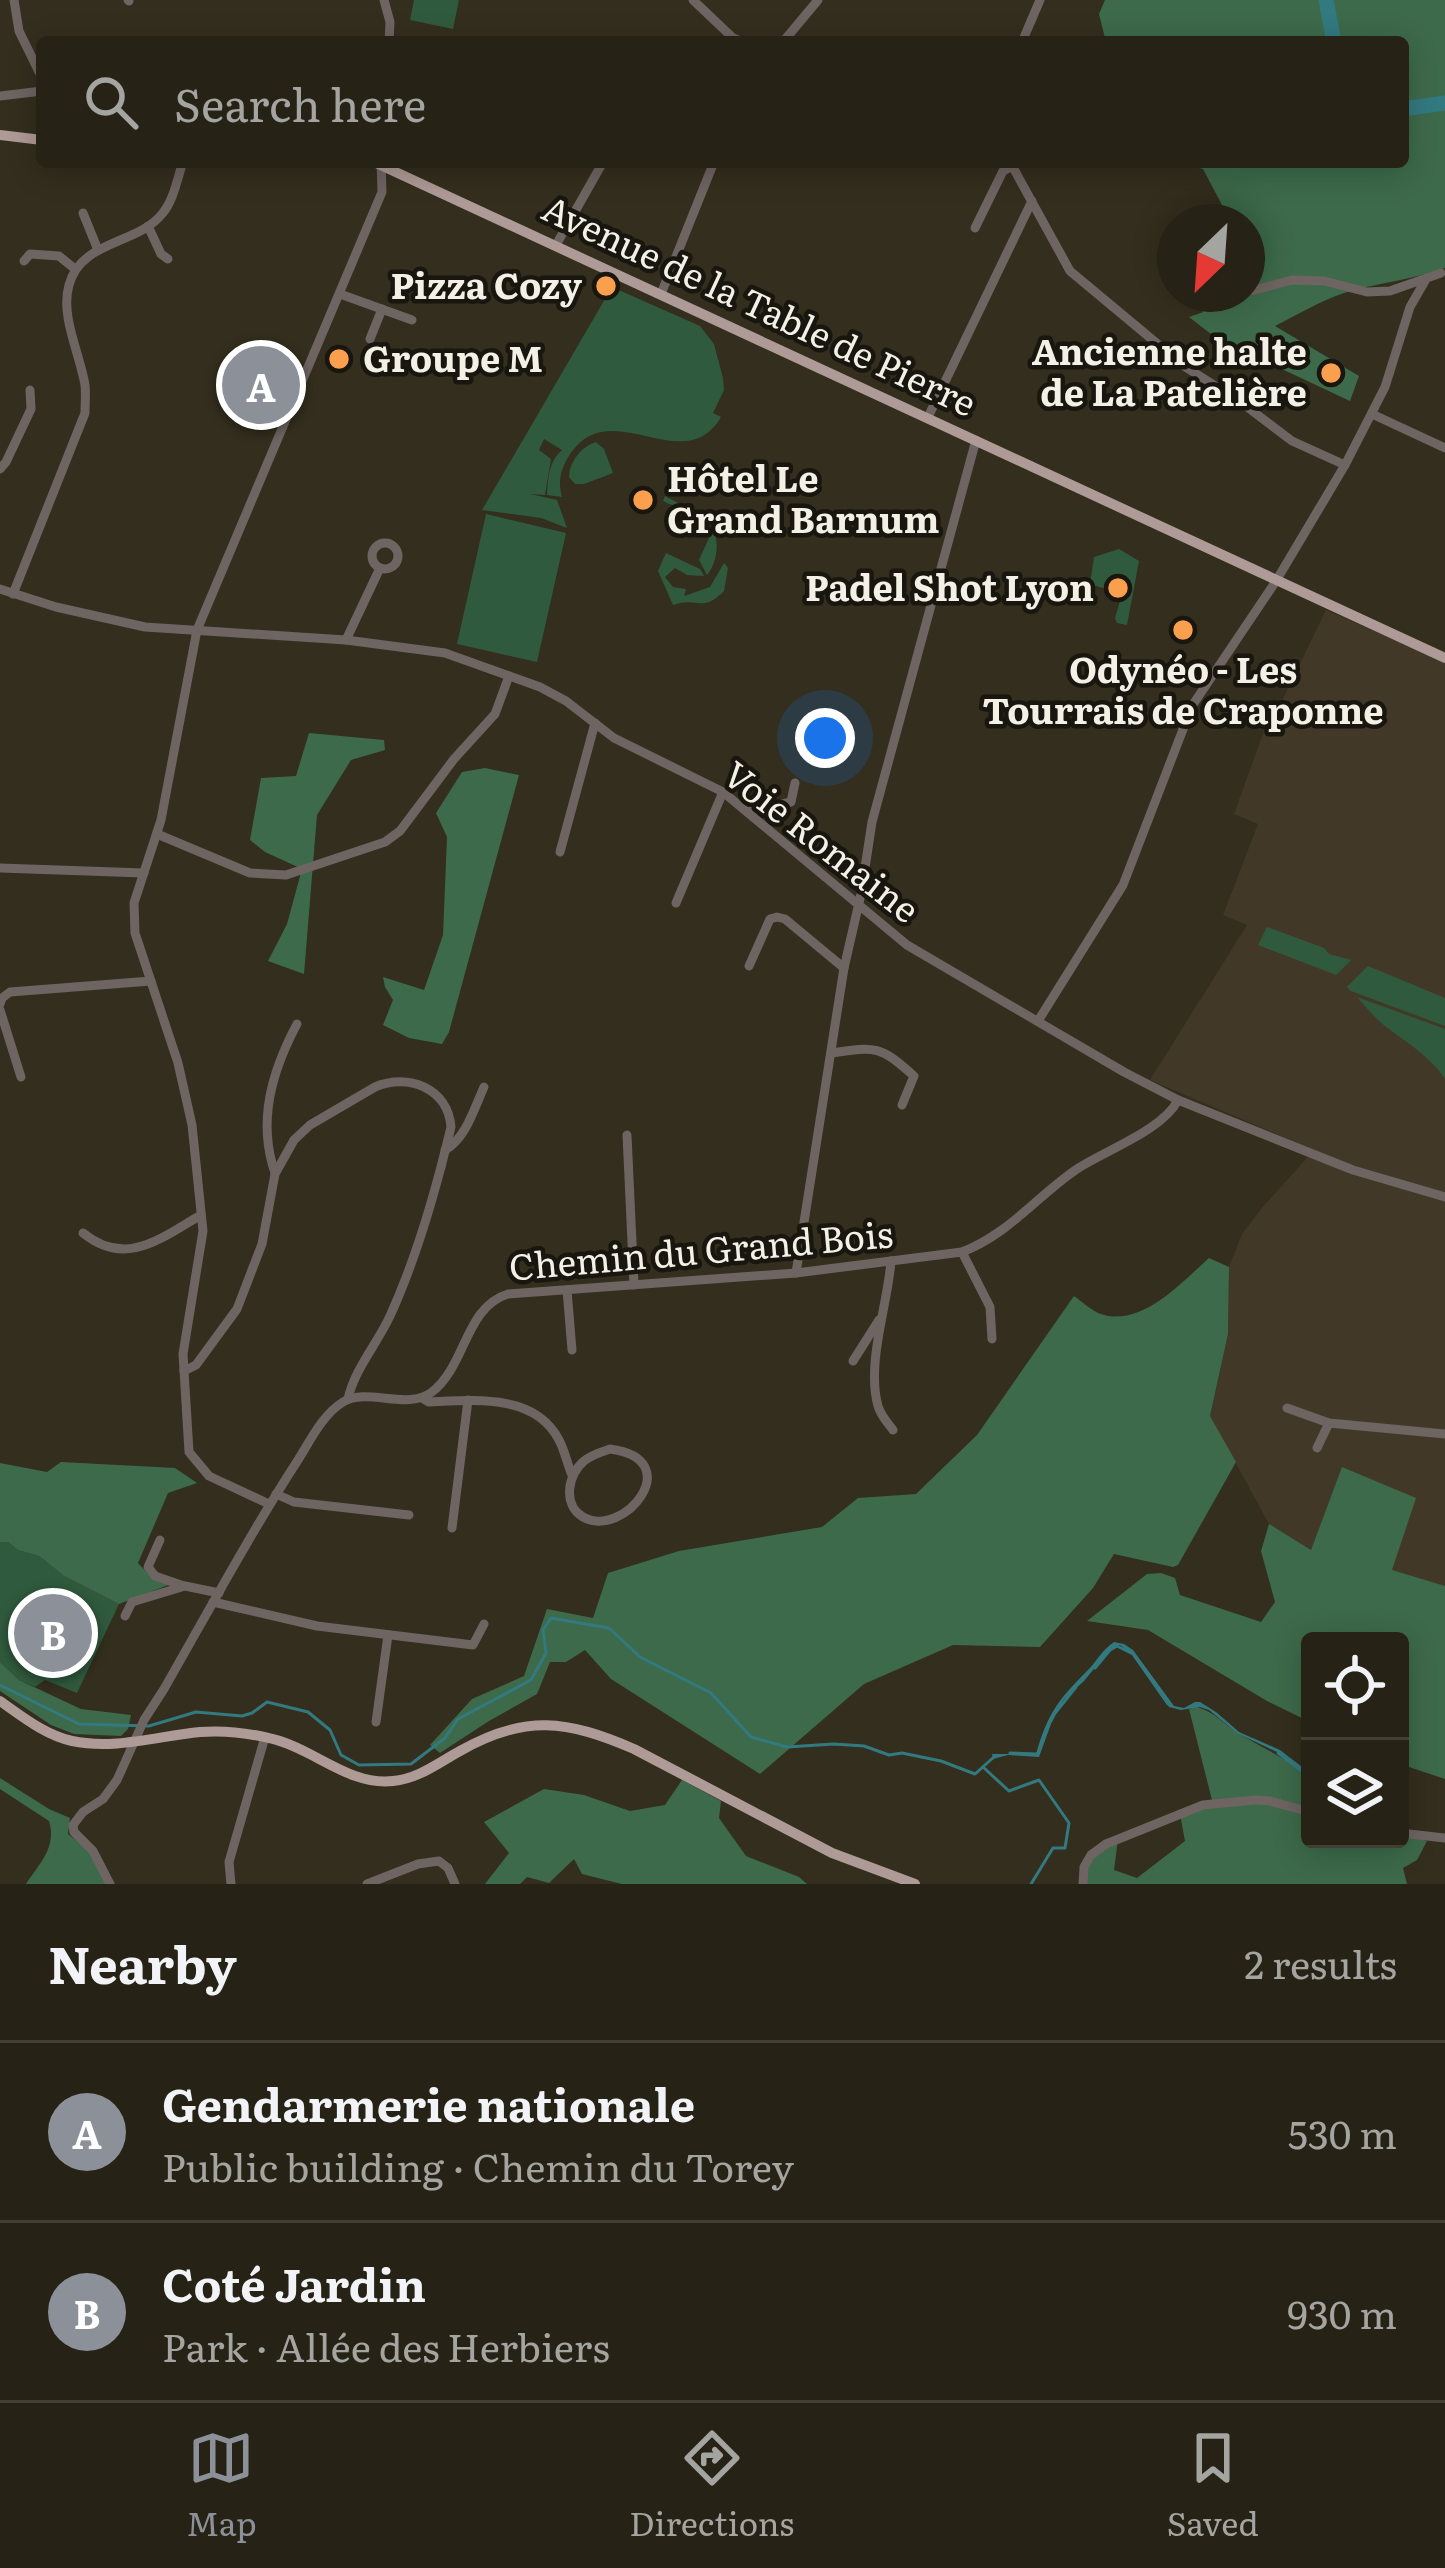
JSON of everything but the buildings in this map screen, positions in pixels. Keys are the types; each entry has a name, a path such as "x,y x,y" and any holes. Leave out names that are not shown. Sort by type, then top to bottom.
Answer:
{"main road":[{"path":"0,135 36,139"},
{"name":"Avenue de la Table de Pierre","path":"390,168 1445,658"},
{"path":"0,1702 74,1742 140,1731 236,1732 278,1740 352,1775 386,1782 411,1779 506,1729 554,1725 581,1730 634,1749 854,1863 915,1884"}],"street":[{"path":"14,0 19,31 36,66"},
{"path":"384,0 389,36"},
{"path":"694,0 731,36"},
{"path":"788,36 818,0"},
{"path":"1025,36 1040,0"},
{"path":"0,96 36,93"},
{"path":"13,594 85,413 86,389 66,304 68,286 75,269 98,250 162,215 181,168"},
{"path":"380,168 382,192 196,630 157,834 134,903 135,933 178,1063 192,1125 202,1215 183,1354 189,1452 209,1476 272,1499 409,1515"},
{"path":"556,245 600,168"},
{"path":"661,294 712,168"},
{"path":"975,228 1008,168"},
{"path":"1013,168 1070,272 1184,366 1292,441 1345,465"},
{"path":"928,417 1032,201"},
{"path":"83,213 98,250"},
{"path":"148,226 160,254 168,259"},
{"path":"25,261 30,254 59,256 75,269"},
{"path":"1265,287 1292,280 1390,291 1441,273"},
{"path":"1039,1021 1123,885 1192,706 1276,581 1345,465 1385,387 1410,307 1425,281"},
{"path":"340,294 412,320"},
{"path":"370,339 382,309"},
{"path":"0,469 31,409 31,390"},
{"path":"1373,411 1445,448"},
{"path":"796,1273 872,822 976,440"},
{"path":"346,640 380,568"},
{"name":"Voie Romaine","path":"0,589 145,627 346,640 445,653 557,696 614,738 723,792 907,945 1124,1072 1178,1100 1353,1170 1445,1197"},
{"path":"157,834 250,873 286,875 385,842 495,715 509,676"},
{"path":"560,852 595,723"},
{"path":"748,812 791,802 795,783"},
{"path":"676,903 723,792"},
{"path":"0,868 144,873"},
{"path":"749,967 770,920 777,916 844,968"},
{"path":"21,1077 0,1007 10,992 151,981"},
{"path":"275,1174 266,1140 269,1099 279,1061 298,1024"},
{"path":"832,1053 885,1051 914,1076 902,1105"},
{"path":"110,1884 73,1825 117,1780 272,1499 321,1424 348,1399 351,1383 376,1343 404,1282 451,1127 444,1103 429,1089 396,1081 375,1088 310,1125 294,1141 275,1174 262,1244 237,1309 196,1365 184,1371"},
{"path":"445,1150 461,1136 484,1088"},
{"name":"Chemin du Grand Bois","path":"422,1398 446,1377 494,1298 796,1273 962,1252 1009,1227 1074,1171 1167,1116 1178,1100"},
{"path":"627,1136 634,1285"},
{"path":"83,1233 94,1242 128,1251 202,1215"},
{"path":"962,1252 990,1307 992,1339"},
{"path":"853,1360 889,1295 891,1261"},
{"path":"567,1290 572,1350"},
{"path":"880,1318 877,1402 893,1430"},
{"path":"348,1399 468,1400 518,1406 537,1414 560,1442 572,1475 572,1504 581,1516 595,1520 631,1509 647,1483 640,1458 610,1448 582,1462 572,1475"},
{"path":"452,1528 468,1400"},
{"path":"1287,1408 1329,1424 1445,1434"},
{"path":"1317,1448 1329,1424"},
{"path":"160,1540 148,1567 155,1576 317,1626 473,1645 484,1624"},
{"path":"125,1616 132,1602 185,1586"},
{"path":"376,1722 388,1635"},
{"path":"232,1884 229,1862 265,1737"},
{"path":"1083,1884 1084,1867 1106,1844 1203,1805 1255,1800 1301,1810"},
{"path":"1409,1834 1445,1838"},
{"path":"367,1884 439,1861 455,1884"}],"shaded area":[{"path":"1326,610 1445,662 1445,1586 1391,1571 1342,1468 1311,1550 1269,1524 1210,1416 1228,1334 1229,1267 1242,1234 1314,1150 1150,1080 1247,925 1223,915 1258,824 1234,814 1269,717 1278,709"}],"green space":[{"path":"414,0 459,0 453,29 410,20"},
{"path":"1105,0 1445,0 1445,268 1344,293 1275,326 1359,376 1350,401 1216,338 1189,317 1203,312 1265,312 1265,204 1221,204 1200,168 1409,168 1409,36 1104,36 1099,14"},
{"path":"612,287 700,326 714,344 723,378 724,390 713,413 721,417 705,435 687,441 624,432 603,432 584,439 563,468 562,497 547,495 552,465 562,450 544,439 539,450 551,459 545,495 530,494 557,500 567,528 541,518 482,510"},
{"path":"596,442 604,449 613,473 575,484 569,477 574,460"},
{"path":"665,496 700,514 712,527 716,551 707,575 699,560 709,538 678,527 685,511 663,501"},
{"path":"486,514 566,533 537,662 457,644"},
{"name":"Padel Shot Lyon","path":"1119,549 1139,561 1127,625 1115,618 1122,594 1090,584 1094,557"},
{"path":"666,553 700,569 704,576 675,568 665,577 673,587 686,589 684,596 710,587 724,563 728,568 724,591 705,603 673,605 658,571"},
{"path":"309,733 384,740 385,750 351,760 317,815 304,974 268,961 287,924 302,869 250,840 261,778 296,776"},
{"path":"485,768 519,775 449,1032 442,1044 409,1038 383,1025 393,1000 383,977 424,990 443,935 447,837 436,813 462,772"},
{"path":"1267,927 1351,960 1336,975 1258,945"},
{"path":"1368,966 1445,998 1445,1026 1351,991 1347,987"},
{"path":"1357,997 1445,1029 1445,1079 1381,1023"},
{"path":"1209,1258 1229,1267 1228,1334 1210,1416 1236,1462 1178,1565 1114,1554 1093,1588 1040,1647 953,1645 864,1684 760,1774 611,1679 585,1650 566,1662 550,1662 537,1694 440,1753 430,1745 472,1699 524,1676 547,1609 593,1618 608,1573 679,1551 822,1527 858,1498 916,1494 977,1435 1074,1296 1098,1313 1129,1315 1158,1301"},
{"path":"61,1462 175,1468 197,1483 168,1493 138,1563 149,1575 171,1584 119,1604 64,1576 39,1556 0,1542 0,1463 47,1472"},
{"path":"1342,1467 1416,1498 1392,1570 1445,1586 1445,1779 1409,1767 1409,1632 1301,1632 1301,1718 1148,1630 1087,1621 1147,1574 1161,1573 1175,1578 1180,1595 1261,1622 1275,1602 1261,1551 1269,1524 1311,1550"},
{"path":"0,1542 39,1556 64,1576 119,1604 77,1693 45,1680 35,1687 19,1680 0,1662"},
{"path":"0,1662 19,1680 81,1709 131,1715 128,1729 121,1736 74,1734 51,1725 0,1691"},
{"path":"1189,1709 1209,1712 1301,1771 1301,1848 1409,1848 1409,1835 1427,1841 1417,1860 1403,1868 1407,1884 1083,1884 1091,1855 1118,1839 1114,1870 1137,1878 1185,1841 1180,1814 1213,1804"},
{"path":"0,1778 70,1818 68,1834 91,1852 107,1884 26,1884 49,1847 49,1821 0,1789"},
{"path":"682,1780 721,1801 719,1818 746,1856 807,1884 622,1884 582,1874 574,1859 549,1883 527,1877 520,1884 485,1884 509,1853 484,1822 544,1789 584,1795 630,1811 665,1805"}],"water":[{"path":"1114,1642 1133,1650 1174,1706 1200,1702 1239,1732 1280,1750 1301,1770 1277,1752 1237,1733 1209,1710 1169,1707 1134,1656 1120,1645 1111,1648 1064,1699 1039,1757 993,1759 992,1754 1036,1754 1055,1708"}],"waterway":[{"path":"1326,0 1333,36"},
{"path":"1409,108 1445,103"},
{"path":"0,1685 79,1724 149,1726 196,1712 242,1716 267,1702 308,1712 330,1730 341,1755 359,1765 411,1764 445,1738 458,1719 531,1680 546,1653 543,1630 551,1618 609,1628 640,1657 711,1693 751,1737 787,1747 864,1746 889,1755 941,1761 975,1774 995,1756"},
{"path":"1095,1668 1117,1646 1133,1654 1168,1704"},
{"path":"1056,1712 1076,1687"},
{"path":"1010,1753 1037,1754"},
{"path":"1278,1753 1301,1770"},
{"path":"983,1767 1009,1791 1039,1780 1069,1823 1065,1848 1053,1848 1031,1884"}],"place":[{"name":"Pizza Cozy","path":"606,286"},
{"name":"Groupe M","path":"339,359"},
{"name":"Ancienne halte de La Patelière","path":"1331,373"},
{"name":"Gendarmerie nationale","path":"261,385"},
{"name":"Hôtel Le Grand Barnum","path":"643,500"},
{"name":"Padel Shot Lyon","path":"1118,588"},
{"name":"Odynéo - Les Tourrais de Craponne","path":"1183,630"},
{"name":"Coté Jardin","path":"53,1633"}]}
